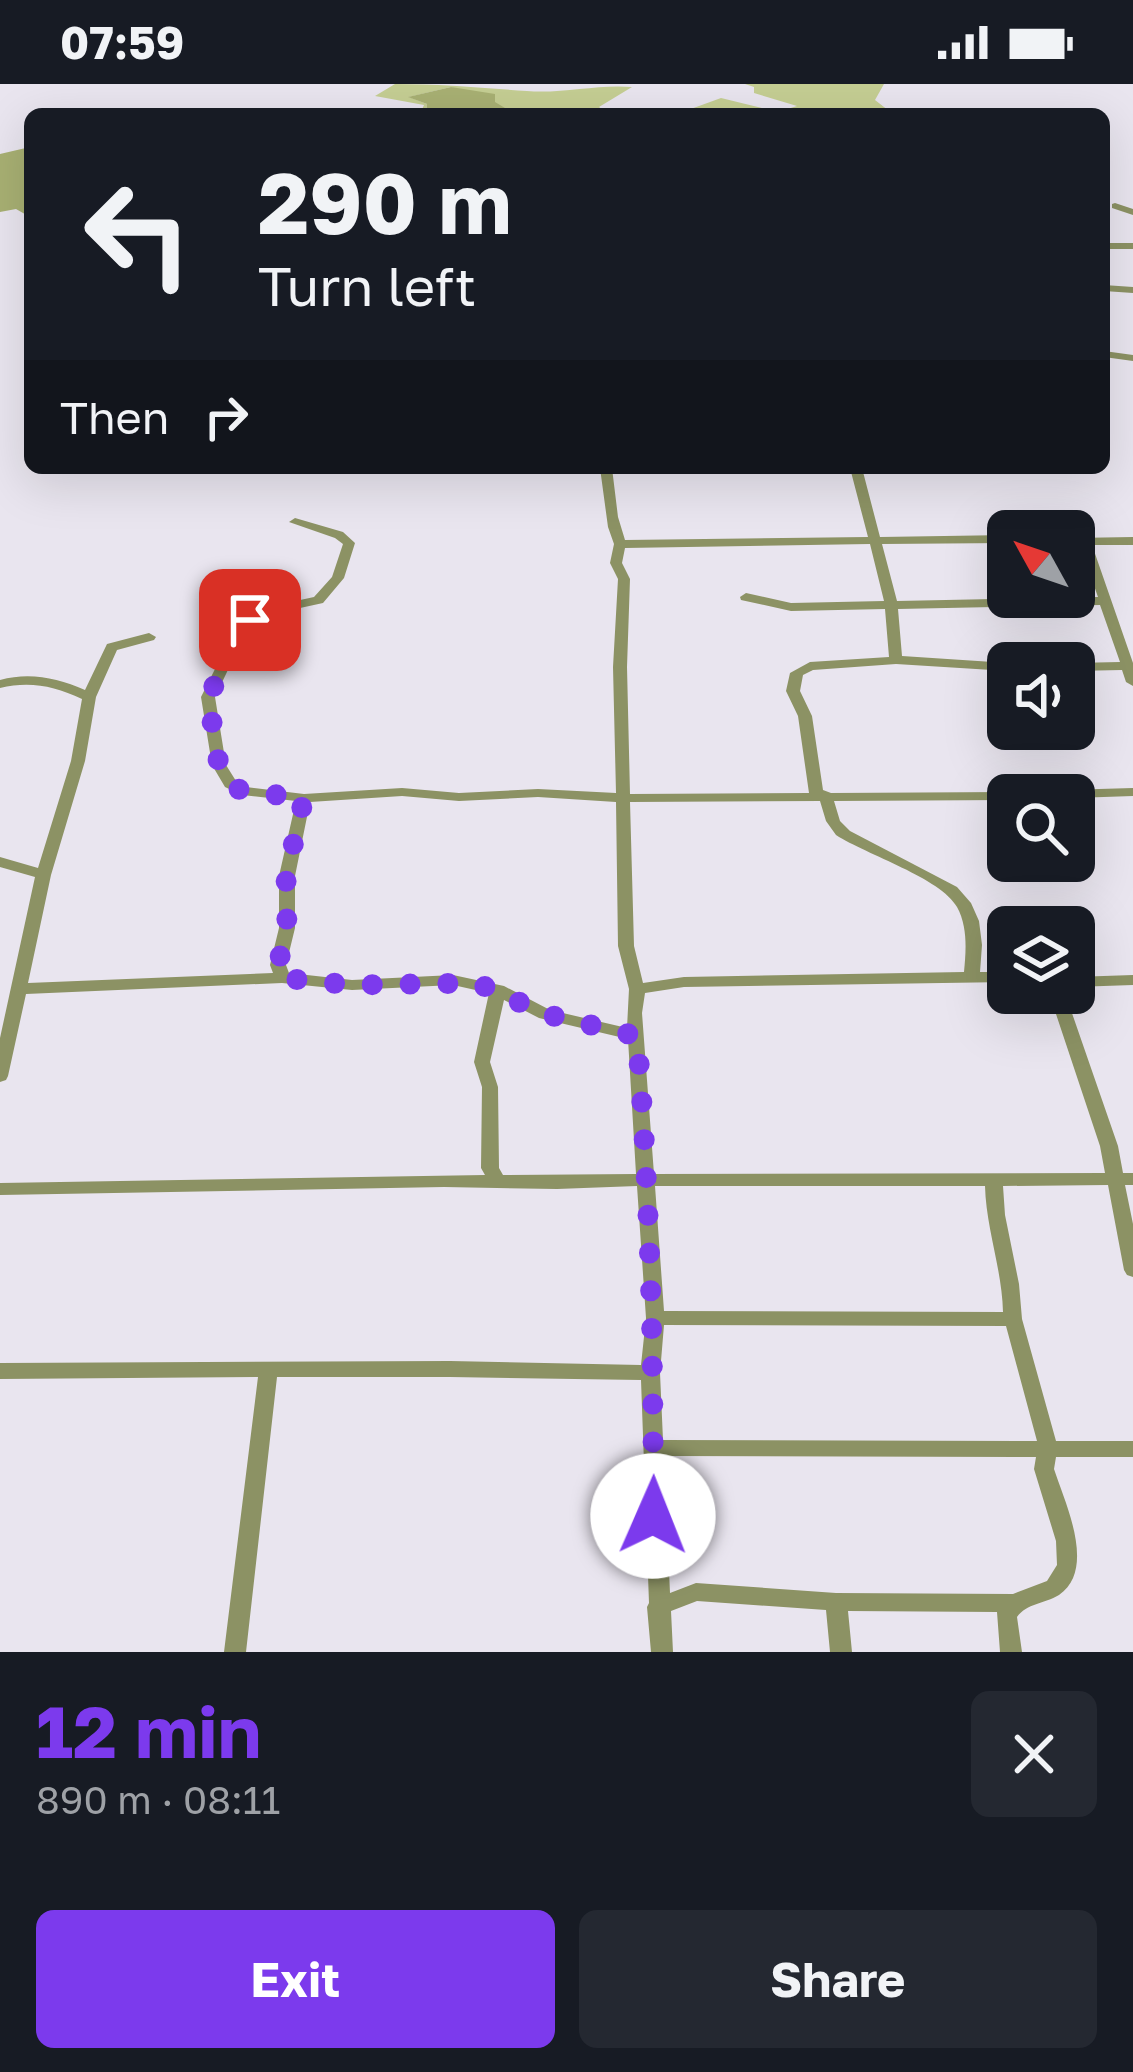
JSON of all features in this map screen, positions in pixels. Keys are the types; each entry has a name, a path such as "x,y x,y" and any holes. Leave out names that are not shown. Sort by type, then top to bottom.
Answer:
{"street":[{"path":"1115,206 1133,212"},
{"path":"607,474 620,544 616,563 624,578 626,946 637,989 655,1318 650,1373 662,1652"},
{"path":"858,474 891,602 896,660"},
{"path":"295,522 349,543 346,563 317,600 250,620 208,697 219,765 230,784 257,795 987,796"},
{"path":"620,544 987,539"},
{"path":"1095,542 1133,541"},
{"path":"1095,578 1133,682"},
{"path":"746,597 791,607 1105,601"},
{"path":"1,1068 43,875 78,760 89,697 112,647 149,637"},
{"path":"972,979 969,925 961,896 941,878 901,867 839,830 820,794 805,716 793,691 797,673 825,664 896,660 987,666"},
{"path":"1095,667 1126,666"},
{"path":"0,684 14,679 56,682 89,697"},
{"path":"1095,793 1133,792"},
{"path":"282,978 278,965 287,928 286,876 304,798"},
{"path":"0,862 43,875"},
{"path":"21,989 282,978 352,985 453,980 499,990 545,1014 637,1036"},
{"path":"637,989 684,982 987,978"},
{"path":"1095,981 1133,980"},
{"path":"497,1181 490,1168 490,1087 482,1062 499,990"},
{"path":"1065,1014 1125,1179 1133,1270"},
{"path":"0,1189 1125,1179"},
{"path":"658,1606 696,1592 836,1602 1014,1603 1054,1587 1067,1567 1066,1541 1043,1469 1048,1446 1013,1319 1014,1283 998,1228 994,1180"},
{"path":"655,1318 1013,1319"},
{"path":"236,1652 268,1370"},
{"path":"0,1371 650,1373"},
{"path":"653,1448 1133,1449"},
{"path":"836,1602 841,1652"},
{"path":"1012,1652 1006,1615 1014,1603"}],"green space":[{"path":"395,84 445,85 540,92 632,87 600,108 501,108 451,87 409,97 427,104 427,108 375,96"},
{"path":"745,84 884,84 875,100 885,108 791,108 797,106 754,93 754,87"},
{"path":"451,87 495,94 495,102 505,108 427,108 427,104 408,97"},
{"path":"721,98 762,108 694,108"},
{"path":"24,148 24,214 16,209 0,212 0,154"}],"route":[{"path":"250,620 208,697 219,765 230,784 257,795 304,798 286,876 287,928 278,965 282,978 352,985 477,983 545,1014 637,1036 655,1318 650,1373 653,1516"}]}
